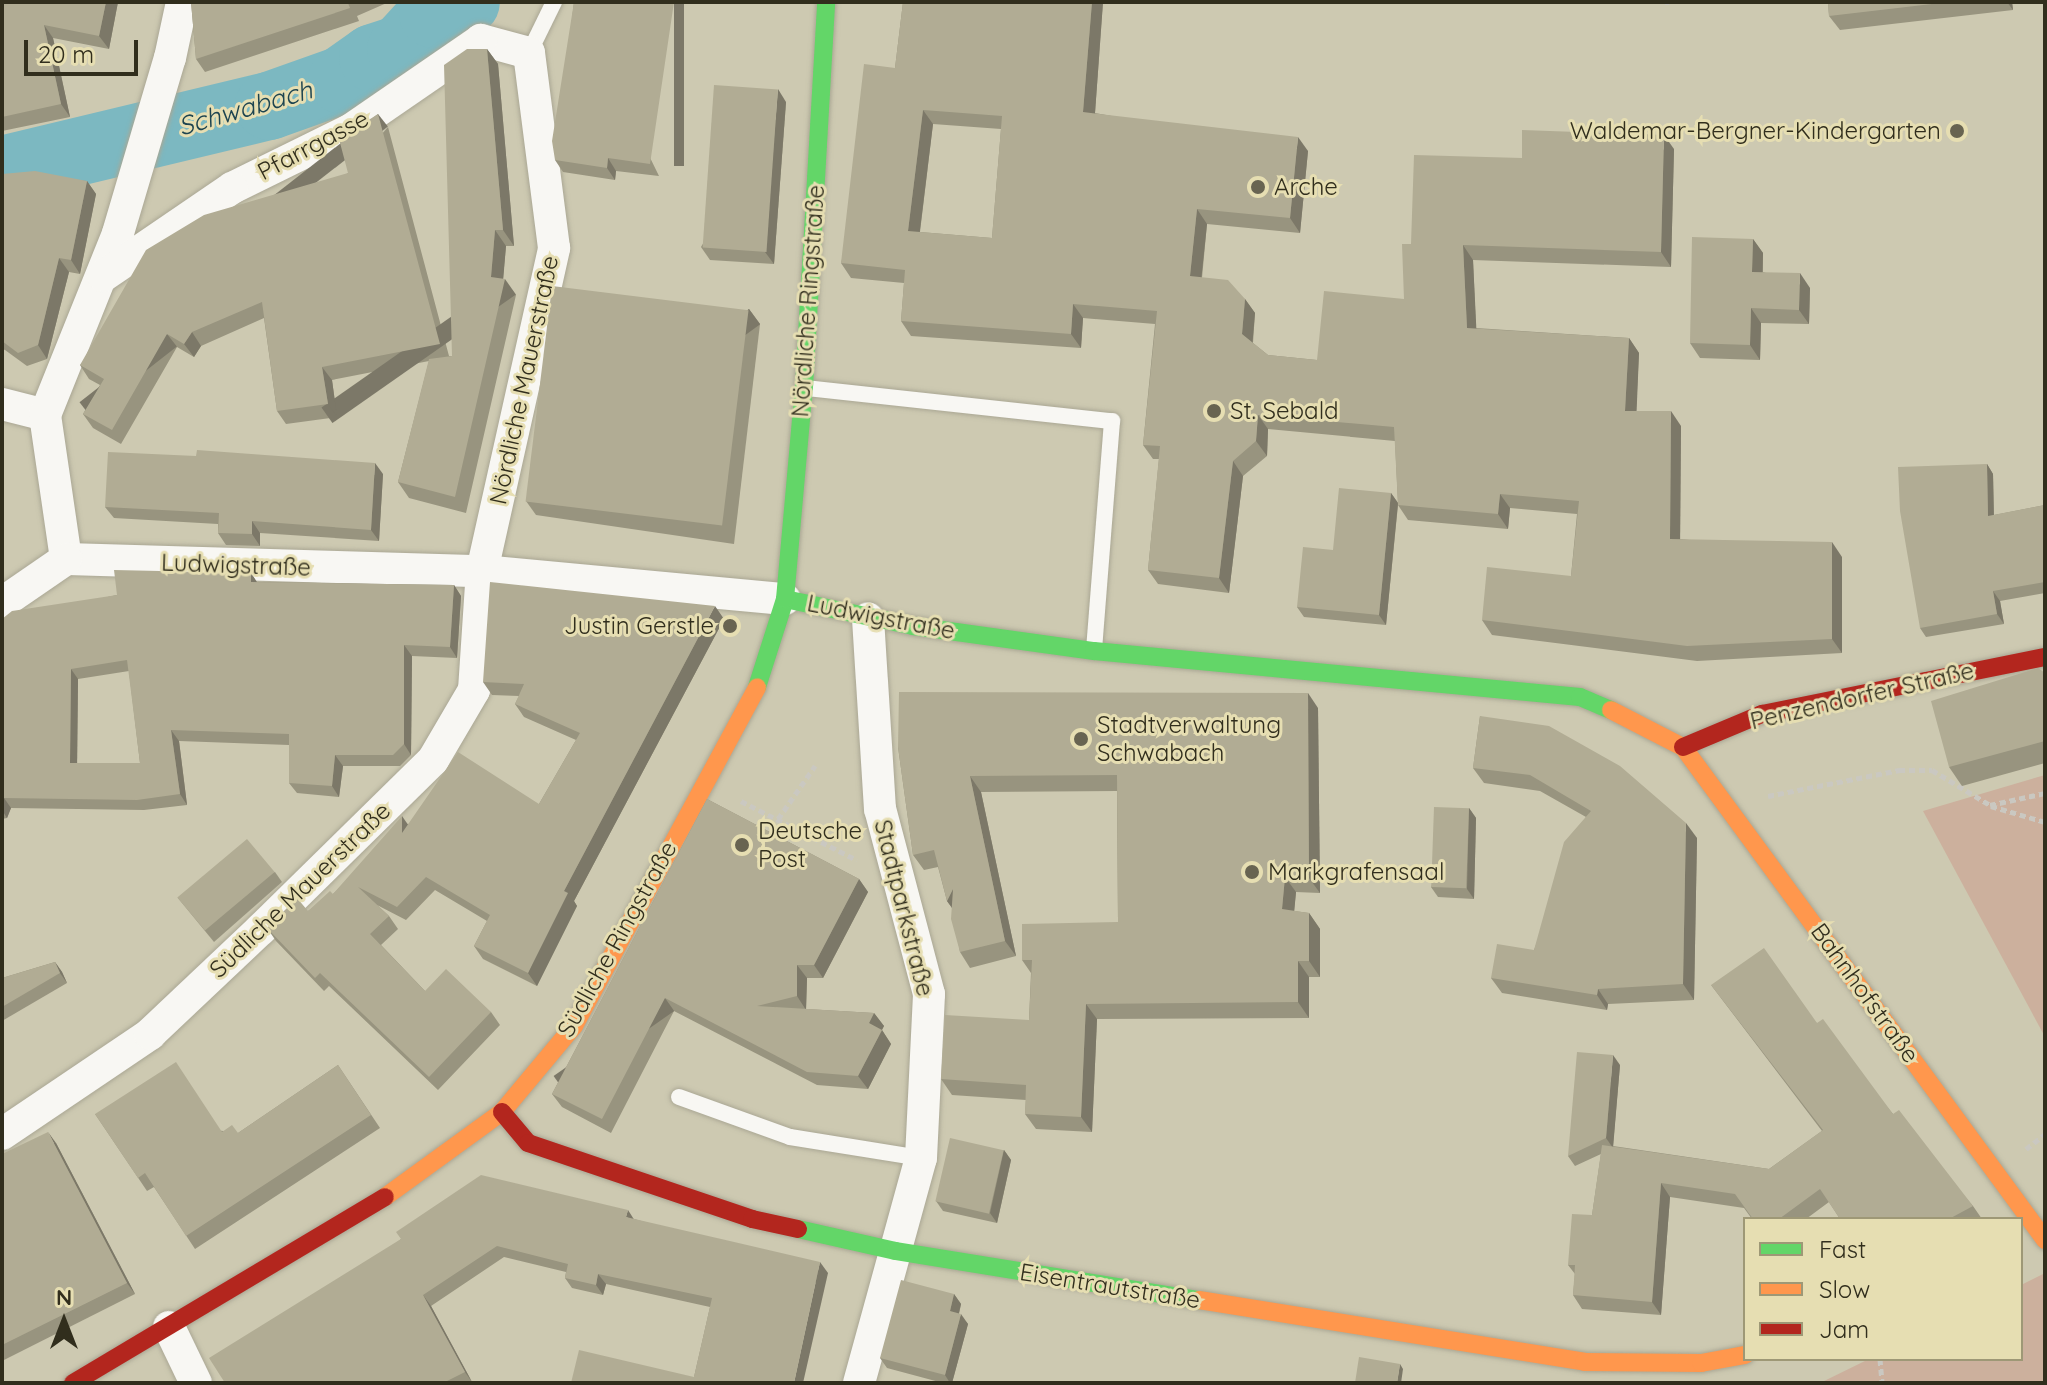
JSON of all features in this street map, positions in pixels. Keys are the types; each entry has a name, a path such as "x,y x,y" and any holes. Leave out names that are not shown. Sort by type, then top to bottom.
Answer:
{"main road":[{"name":"Nördliche Ringstraße","path":"785,599 804,387 826,2"},
{"name":"Ludwigstraße","path":"785,599 868,618 1094,651 1580,697 1683,747"},
{"name":"Südliche Ringstraße","path":"73,1383 407,1184 502,1112 574,1026 705,782 754,698 785,599"},
{"name":"Penzendorfer Straße","path":"1683,747 1762,714 2045,657"},
{"name":"Bahnhofstraße","path":"1683,747 2022,1217"},
{"name":"Eisentrautstraße","path":"502,1112 528,1143 752,1219 896,1251 1583,1372 1701,1363 1743,1355"}],"street":[{"path":"2,603 66,559 45,415 118,233 170,58 182,2"},
{"name":"Pfarrgasse","path":"103,276 232,188 350,130 481,40 529,53"},
{"name":"Nördliche Mauerstraße","path":"482,571 554,248 529,53"},
{"path":"2,404 45,415"},
{"name":"Ludwigstraße","path":"66,559 482,571 785,599"},
{"name":"Südliche Mauerstraße","path":"2,1134 150,1034 433,760 474,690 482,571"},
{"name":"Stadtparkstraße","path":"859,1383 921,1158 929,994 880,809 868,618"},
{"path":"169,1327 196,1383"}],"lane":[{"path":"529,53 554,2"},
{"path":"804,387 1112,421 1094,651"},
{"path":"679,1097 790,1137 921,1158"}],"path":[{"path":"778,819 815,766"},
{"path":"1737,819 1769,796 1899,770 1932,770 1990,805 2045,822"},
{"path":"705,782 902,883"},
{"path":"1990,805 2045,793"},
{"path":"1880,1361 1882,1383"}],"shaded area":[{"path":"2045,775 2045,1037 1923,811"},
{"path":"2045,1273 2045,1383 1820,1383 1865,1361 2023,1361 2023,1284"}],"building":[{"path":"2,2 106,2 99,36 44,25 61,104 2,117"},
{"path":"191,2 350,2 350,8 196,59"},
{"path":"574,2 674,2 650,164 608,158 607,168 555,160 552,141"},
{"path":"903,2 1092,2 1083,112 1298,137 1290,218 1197,209 1190,276 1228,280 1245,299 1242,334 1268,355 1317,360 1324,291 1404,299 1402,244 1411,244 1414,155 1522,158 1522,130 1664,135 1661,252 1463,245 1467,328 1629,338 1625,411 1671,411 1670,539 1832,542 1832,639 1687,646 1482,620 1487,567 1571,576 1579,501 1500,494 1498,514 1398,505 1394,427 1258,415 1256,441 1233,461 1219,578 1148,570 1160,446 1143,445 1157,311 1073,304 1071,334 901,321 905,270 841,263 864,64 895,68","holes":["923,110 1002,116 992,238 908,231"]},
{"path":"1828,2 1949,2 1829,16"},
{"path":"467,49 487,49 503,230 495,230 491,277 505,279 455,497 398,482 429,359 452,356 444,65"},
{"path":"714,85 778,89 766,252 703,248"},
{"path":"378,114 440,344 322,367 328,404 277,411 262,302 192,332 184,344 167,334 112,430 83,414 104,379 80,365 146,250 204,215 348,173 339,139"},
{"path":"35,171 87,181 71,260 59,258 38,345 18,353 2,341 2,174"},
{"path":"1692,237 1753,239 1752,272 1800,273 1799,310 1751,308 1750,345 1690,343"},
{"path":"552,286 749,310 722,526 526,501"},
{"path":"197,450 375,463 371,530 252,521 252,534 218,533 219,513 105,507 108,452 196,456"},
{"path":"1987,464 1988,516 2045,505 2045,582 1993,591 1997,614 1920,628 1900,511 1898,467"},
{"path":"1339,488 1391,493 1379,615 1297,607 1303,547 1333,550"},
{"path":"114,570 251,573 251,582 454,585 450,647 404,645 404,744 393,755 335,755 332,786 289,783 289,734 171,730 180,794 137,800 4,798 2,802 2,619 12,611 117,595","holes":["127,660 140,763 70,763 71,669"]},
{"path":"490,582 715,606 564,891 568,893 528,973 474,946 490,915 426,877 397,907 358,887 389,916 370,934 425,991 446,969 491,1012 429,1077 320,973 315,978 267,928 297,898 308,911 330,891 333,894 402,816 402,833 458,752 539,804 580,733 515,704 524,684 483,682"},
{"path":"2038,668 2045,673 2045,741 1949,767 1931,701"},
{"path":"899,692 1308,693 1309,878 1285,877 1282,909 1309,913 1309,961 1298,961 1298,1002 1086,1004 1081,1117 1025,1114 1026,1085 941,1079 945,1015 1029,1020 1032,960 1022,960 1022,924 1118,922 1117,775 970,776 1005,941 960,952 951,919 953,889 947,901 934,850 913,855 898,747"},
{"path":"1480,716 1549,726 1620,766 1686,823 1683,984 1598,989 1597,995 1491,978 1497,944 1534,950 1564,842 1591,811 1530,775 1473,768"},
{"path":"707,799 859,879 814,965 797,965 797,996 757,1006 874,1013 869,1023 882,1030 858,1076 807,1072 665,998 602,1119 552,1094"},
{"path":"1434,807 1469,808 1466,888 1431,887"},
{"path":"247,839 275,872 205,930 177,897"},
{"path":"1764,948 1817,1023 1823,1019 1893,1114 1899,1110 1973,1206 1953,1217 1839,1217 1820,1189 1782,1217 1752,1217 1735,1194 1661,1183 1652,1302 1573,1295 1575,1265 1568,1265 1572,1214 1592,1215 1602,1145 1769,1169 1823,1130 1711,985"},
{"path":"55,962 60,973 2,1007 2,978"},
{"path":"1577,1052 1613,1055 1606,1138 1568,1156"},
{"path":"176,1062 222,1132 232,1125 238,1133 338,1065 371,1115 186,1236 145,1173 138,1178 95,1114"},
{"path":"48,1132 127,1283 2,1345 2,1154"},
{"path":"950,1138 1004,1150 989,1214 935,1201"},
{"path":"481,1175 628,1210 626,1217 820,1262 794,1383 571,1383 579,1350 694,1377 712,1298 598,1274 596,1285 565,1278 568,1264 497,1246 423,1295 465,1372 443,1383 225,1383 209,1358 401,1239 396,1232"},
{"path":"901,1280 954,1294 950,1311 961,1314 945,1375 880,1358"},
{"path":"1359,1357 1400,1364 1397,1383 1355,1383"}],"waterway":[{"name":"Schwabach","path":"2,170 269,106 342,80 373,58 401,49 433,14 466,2"}],"traffic: fast":[{"path":"757,687 785,599 804,387 826,2"},
{"path":"785,599 913,626 1094,651 1580,697 1611,710"},
{"path":"798,1229 896,1251 1199,1300"}],"traffic: slow":[{"path":"385,1197 502,1112 574,1026 757,687"},
{"path":"1611,710 1683,747 2045,1240"},
{"path":"1199,1300 1584,1362 1701,1363 1743,1355"}],"traffic: jam":[{"path":"1683,747 1762,714 2045,657"},
{"path":"502,1112 528,1143 752,1219 798,1229"},
{"path":"73,1383 385,1197"}],"place":[{"name":"Waldemar-Bergner-Kindergarten","path":"1957,131"},
{"name":"Arche","path":"1258,187"},
{"name":"St. Sebald","path":"1214,411"},
{"name":"Justin Gerstle","path":"730,626"},
{"name":"Stadtverwaltung Schwabach","path":"1081,739"},
{"name":"Deutsche Post","path":"742,845"},
{"name":"Markgrafensaal","path":"1252,872"}]}
